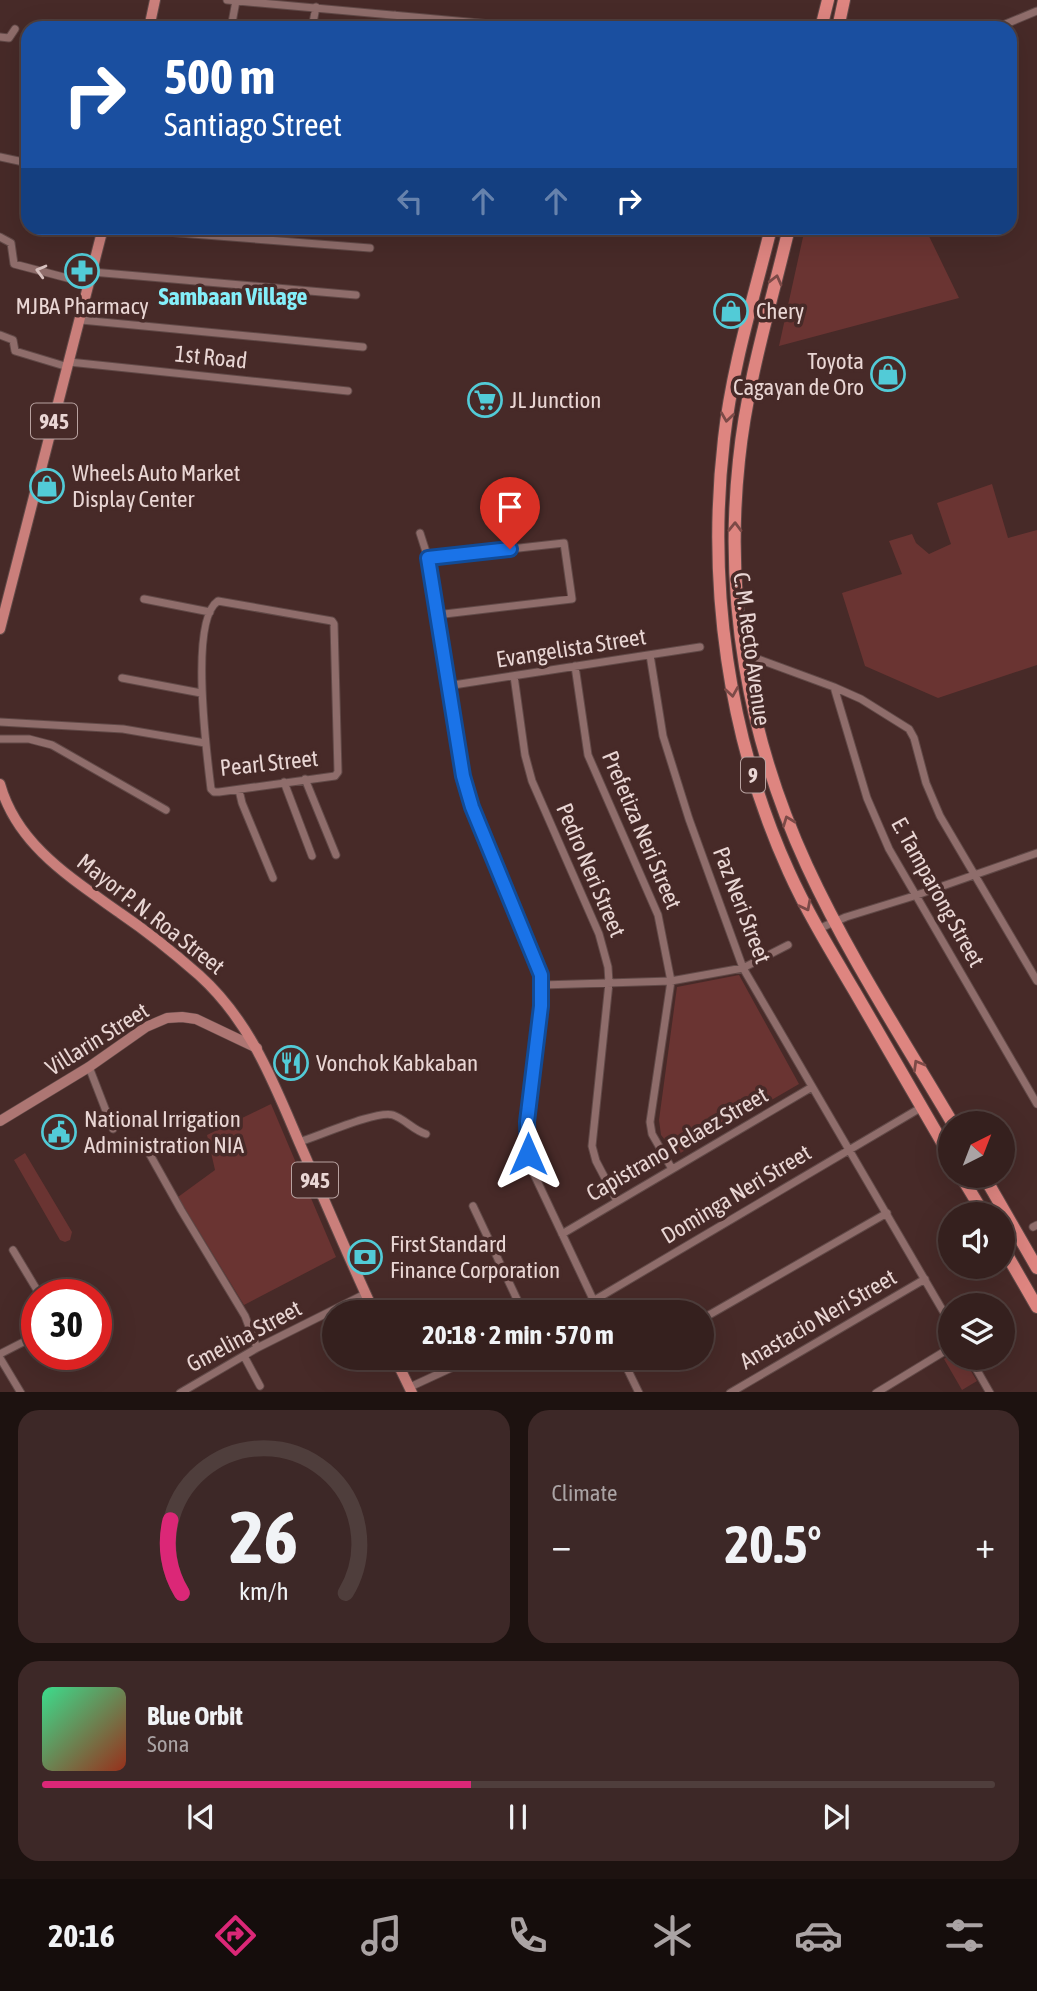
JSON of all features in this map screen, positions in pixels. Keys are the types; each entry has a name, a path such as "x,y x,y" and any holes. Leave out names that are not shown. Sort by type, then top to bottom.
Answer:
{"highway":[{"path":"823,21 828,0"},
{"path":"840,21 844,0"},
{"name":"C. M. Recto Avenue","path":"769,235 729,400 720,486 720,594 738,722 766,816 789,873 818,929 938,1135"},
{"name":"C. M. Recto Avenue","path":"787,235 746,409 735,505 734,586 752,712 771,775 803,856 835,921 946,1111"},
{"path":"746,329 764,333"},
{"path":"741,350 759,354"},
{"path":"727,654 742,651"},
{"path":"922,1107 938,1098"},
{"path":"991,1188 1037,1268"},
{"path":"1015,1268 1037,1307"}],"main road":[{"path":"150,21 155,0"},
{"name":"945","path":"0,629 2,612 101,235"},
{"name":"Mayor P. N. Roa Street","path":"0,783 11,813 37,849 83,887 152,935 202,978 233,1011 257,1048 368,1300"},
{"name":"Villarin Street","path":"0,1121 89,1067 146,1027 167,1018 196,1019 257,1048"},
{"path":"401,1370 411,1390"}],"street":[{"path":"227,0 460,21"},
{"path":"232,21 236,1"},
{"path":"313,21 316,7"},
{"path":"1013,21 1037,11"},
{"path":"393,21 395,15"},
{"path":"0,37 9,38 15,29"},
{"path":"0,157 21,162"},
{"path":"204,235 370,248"},
{"path":"0,237 11,243 14,264 90,284"},
{"path":"92,272 356,295"},
{"path":"80,320 363,346"},
{"name":"1st Road","path":"0,335 13,340 15,351 69,365 348,391"},
{"path":"420,533 428,558 460,762 472,807 537,963 542,985 526,1139 532,1170 593,1300"},
{"path":"428,558 564,543 572,599 436,614"},
{"path":"144,599 210,612"},
{"name":"Pearl Street","path":"218,601 332,621 338,772 335,776 239,790 214,792 211,789 201,693 202,655 210,612 218,601"},
{"name":"Evangelista Street","path":"447,686 700,647"},
{"name":"Paz Neri Street","path":"650,655 663,736 743,968 938,1302"},
{"path":"758,659 834,687 901,723 912,734 929,793 940,816 1037,980"},
{"name":"Prefetiza Neri Street","path":"575,666 588,755 658,915 671,981 650,1122 652,1134 672,1169"},
{"name":"Pedro Neri Street","path":"513,676 525,755 532,781 599,934 608,967 609,983 592,1146 596,1161 617,1201"},
{"path":"122,678 201,693"},
{"name":"E. Tamparong Street","path":"834,687 867,798 889,849 1037,1104"},
{"path":"0,722 123,729 205,743"},
{"path":"0,739 29,740 52,745 166,810"},
{"path":"305,779 336,855"},
{"path":"284,782 312,856"},
{"path":"239,790 273,878"},
{"path":"818,929 1037,853"},
{"path":"542,985 671,981 743,968 788,945"},
{"path":"89,1067 113,1129"},
{"name":"Capistrano Pelaez Street","path":"562,1234 813,1087"},
{"name":"Dominga Neri Street","path":"595,1300 922,1107"},
{"path":"299,1142 381,1113 397,1116 426,1134"},
{"path":"144,1144 245,1315 257,1348"},
{"path":"473,1206 517,1300"},
{"path":"714,1312 887,1213"},
{"path":"13,1250 30,1279"},
{"name":"Anastacio Neri Street","path":"730,1392 925,1279"},
{"name":"Gmelina Street","path":"180,1392 257,1348 365,1294"},
{"path":"21,1344 0,1356 21,1392"},
{"path":"876,1392 938,1355"},
{"path":"244,1356 260,1386"},
{"path":"411,1390 450,1370"},
{"path":"628,1370 639,1392"},
{"path":"977,1370 990,1392"}],"shaded area":[{"path":"803,235 928,235 959,298 779,346"},
{"path":"992,484 1008,538 1037,530 1037,665 938,698 865,666 842,593 902,574 889,541 912,534 916,543 929,554 951,544 937,503"},
{"path":"739,975 799,1084 677,1155 661,1135 659,1120 677,987"},
{"path":"271,1104 336,1257 244,1305 178,1197 215,1170 207,1135"},
{"path":"25,1153 72,1232 70,1240 60,1240 14,1160"},
{"path":"950,1370 970,1370 977,1381 962,1390"}],"place":[{"name":"MJBA Pharmacy","path":"82,271"},
{"name":"Chery","path":"731,311"},
{"name":"Toyota Cagayan de Oro","path":"888,374"},
{"name":"JL Junction","path":"485,400"},
{"name":"Wheels Auto Market Display Center","path":"47,486"},
{"name":"Vonchok Kabkaban","path":"291,1063"},
{"name":"National Irrigation Administration NIA","path":"59,1132"},
{"name":"First Standard Finance Corporation","path":"365,1257"}],"district":[{"name":"Sambaan Village","path":"233,296"}],"route":[{"path":"510,549 428,558 463,776 472,807 541,975 541,1006 527,1122 528,1154"}]}
